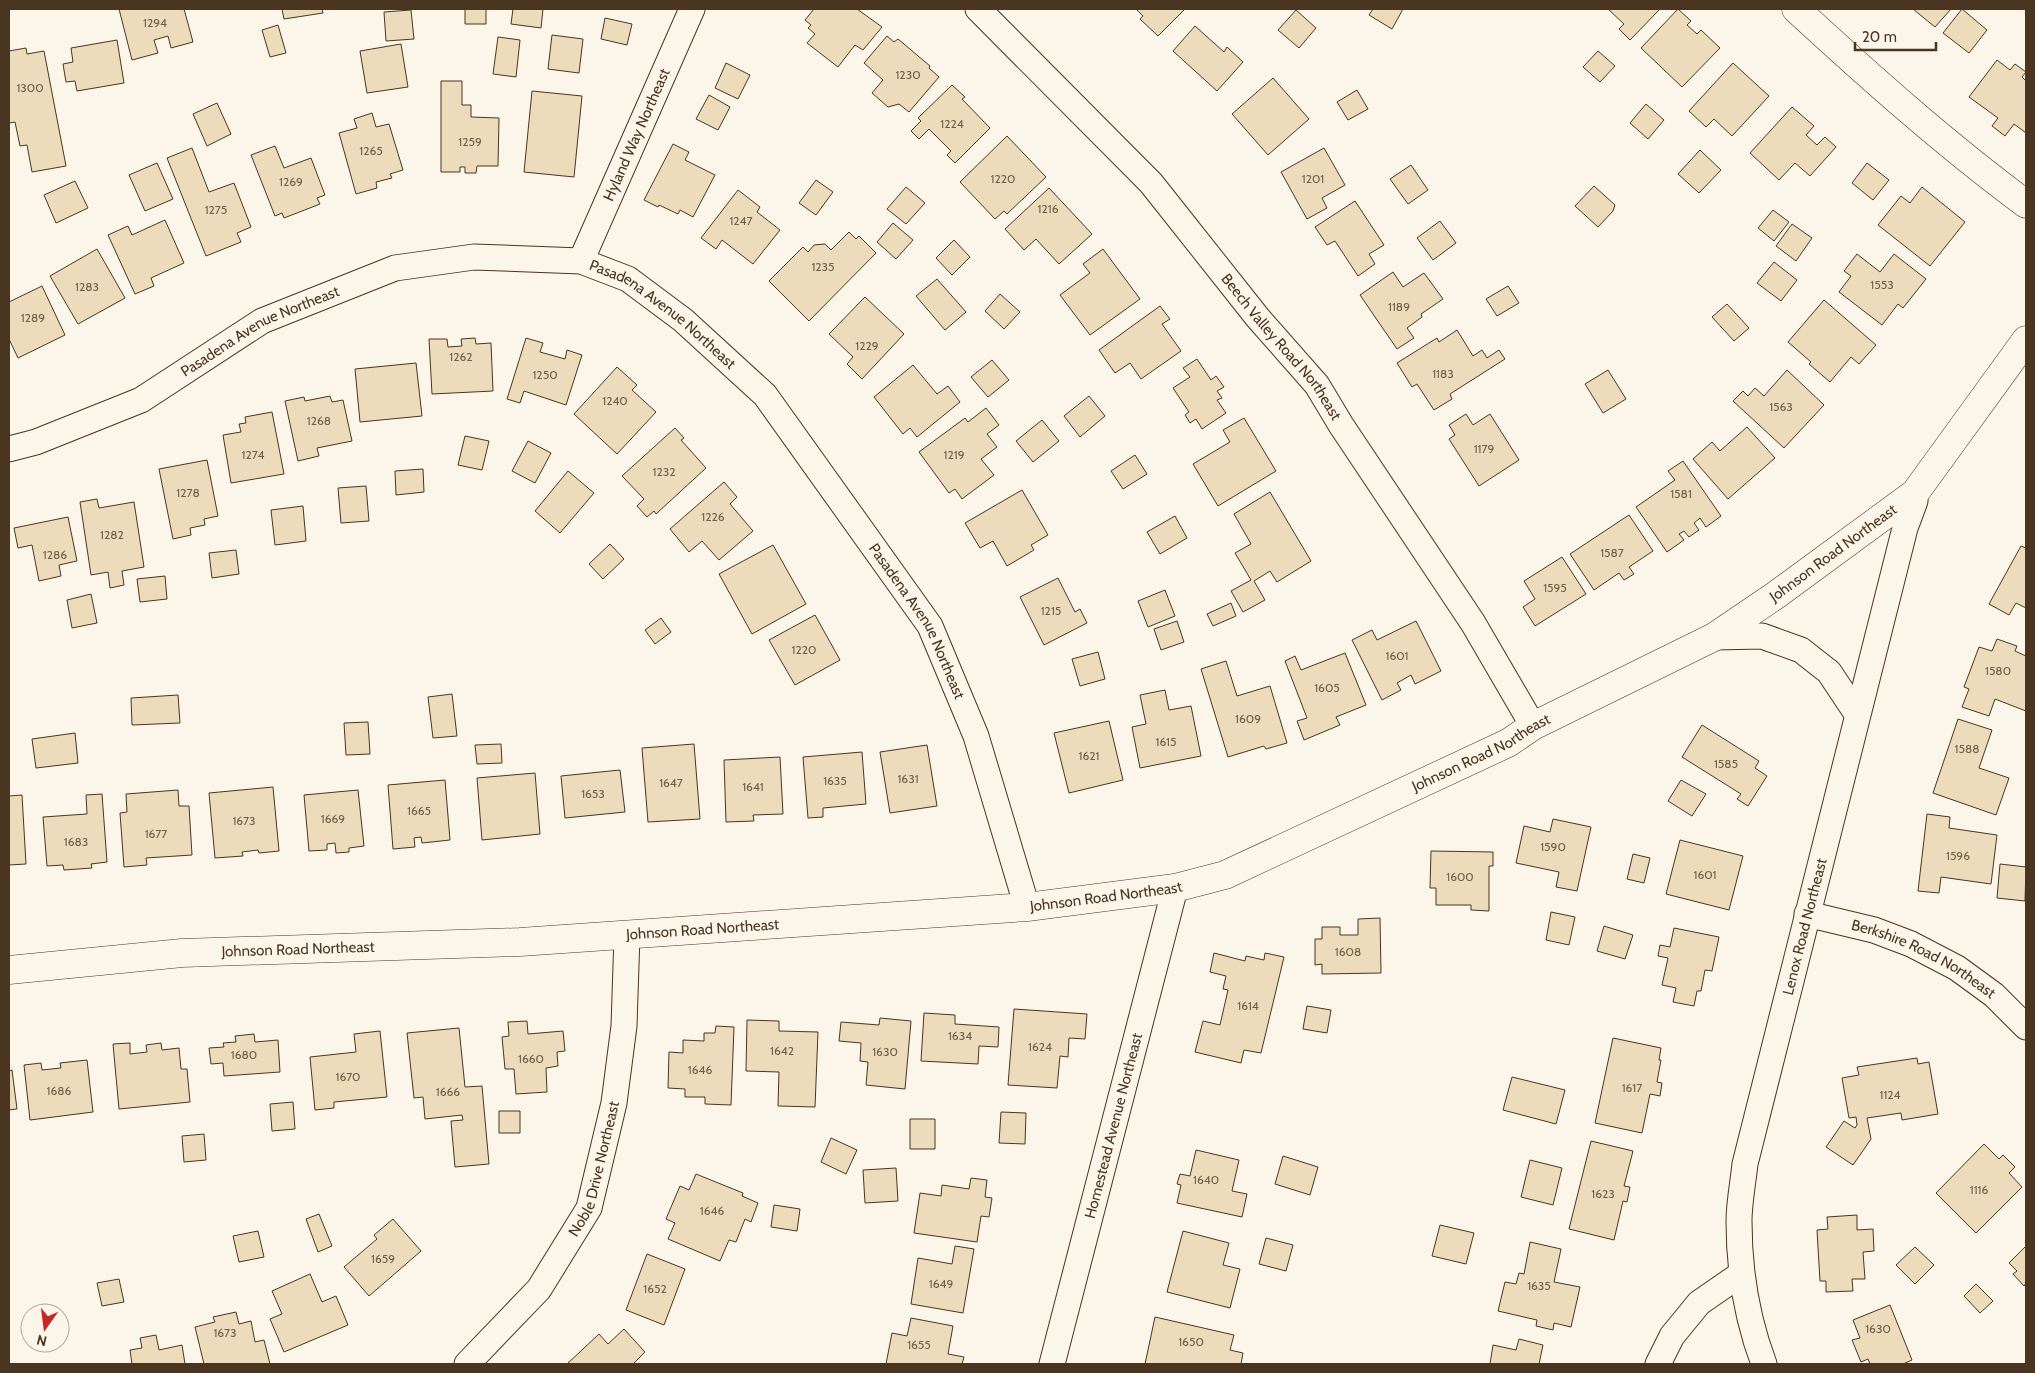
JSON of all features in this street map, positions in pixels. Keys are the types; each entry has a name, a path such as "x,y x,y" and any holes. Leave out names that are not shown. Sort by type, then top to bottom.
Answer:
{"street":[{"name":"Hyland Way Northeast","path":"581,261 692,9"},
{"name":"Beech Valley Road Northeast","path":"978,9 1151,183 1258,318 1317,385 1472,623 1532,726"},
{"path":"1796,9 1910,112 1992,179 2026,204"},
{"name":"Pasadena Avenue Northeast","path":"9,449 36,442 141,400 262,321 395,268 474,257 581,261 628,279 683,320 766,396 930,626 976,736 1027,907"},
{"name":"Johnson Road Northeast","path":"9,970 182,953 520,942 1027,907 1174,888 1225,875 1508,743 1532,726 1714,637 1776,595 1915,493 2026,340"},
{"name":"Lenox Road Northeast","path":"1764,1364 1756,1342 1741,1274 1739,1220 1745,1164 1904,528 1915,502 1915,493"},
{"path":"1714,637 1762,636 1801,650 1830,672 1857,714"},
{"name":"Homestead Avenue Northeast","path":"1052,1364 1174,888"},
{"name":"Berkshire Road Northeast","path":"1807,914 1874,930 1911,944 1972,978 1994,994 2026,1027"},
{"name":"Noble Drive Northeast","path":"467,1364 539,1289 590,1208 614,1103 624,1026 627,935"},
{"path":"1658,1364 1672,1336 1699,1303 1741,1274"}],"building":[{"path":"119,9 184,9 193,42 171,48 168,36 154,40 158,53 132,60"},
{"path":"282,9 322,9 323,13 284,19"},
{"path":"465,9 486,9 486,24 465,24"},
{"path":"513,9 543,9 541,28 511,24"},
{"path":"814,9 857,9 882,27 863,50 855,45 838,67 807,43 815,34 808,28 811,25 805,20"},
{"path":"1136,9 1185,9 1158,36 1140,19 1143,16"},
{"path":"1373,9 1403,9 1392,29 1369,15"},
{"path":"1608,9 1660,9 1630,40 1619,29 1624,24"},
{"path":"1678,9 1691,21 1687,25 1697,34 1701,30 1720,48 1682,87 1641,48"},
{"path":"1913,9 1951,9 1935,27"},
{"path":"1962,9 1987,30 1969,53 1943,33"},
{"path":"411,10 414,39 386,41 384,12"},
{"path":"1296,10 1316,28 1299,48 1278,30"},
{"path":"605,18 632,24 627,45 601,39"},
{"path":"278,25 286,53 270,57 262,30"},
{"path":"1195,26 1224,52 1227,47 1243,62 1217,91 1173,51"},
{"path":"552,35 583,39 579,73 548,69"},
{"path":"887,36 894,42 898,39 930,66 929,68 939,77 909,112 899,104 888,107 872,93 883,80 864,63"},
{"path":"498,37 520,40 516,77 493,74"},
{"path":"117,40 124,83 77,91 75,81 66,82 63,64 73,62 71,48"},
{"path":"401,44 408,87 367,93 360,51"},
{"path":"26,48 27,54 44,51 66,166 32,172 27,145 20,146 15,122 9,123 9,51"},
{"path":"1598,51 1615,66 1600,82 1583,67"},
{"path":"1997,60 2010,70 2015,64 2026,72 2022,77 2026,81 2026,133 2014,124 2005,136 1992,126 1998,118 1969,97"},
{"path":"726,63 750,75 738,99 715,88"},
{"path":"1733,63 1769,96 1732,136 1714,119 1706,127 1689,111"},
{"path":"1273,78 1309,119 1268,155 1232,114"},
{"path":"441,81 462,81 462,105 471,105 471,117 499,118 498,166 477,166 476,173 465,173 465,167 460,167 460,172 441,172"},
{"path":"952,85 965,97 962,99 990,128 955,163 947,155 951,151 929,129 919,139 911,131 921,121 918,118"},
{"path":"1357,90 1368,109 1348,120 1337,102"},
{"path":"532,91 582,96 574,177 524,172"},
{"path":"709,95 730,107 718,130 696,119"},
{"path":"217,103 231,134 207,146 193,114"},
{"path":"1646,104 1664,120 1648,139 1630,123"},
{"path":"1792,107 1814,126 1806,135 1817,145 1825,137 1836,147 1810,176 1795,163 1779,180 1750,153"},
{"path":"372,113 376,127 389,124 403,170 390,174 392,178 376,182 377,188 356,194 339,133 357,128 354,119"},
{"path":"1007,136 1046,177 1007,214 1004,211 995,219 960,182"},
{"path":"673,144 689,152 685,160 715,175 693,217 680,210 678,214 644,200"},
{"path":"275,146 284,168 311,158 325,195 317,198 320,204 284,218 282,213 275,216 251,155"},
{"path":"192,148 209,192 234,183 251,227 237,233 241,242 206,256 167,158"},
{"path":"1324,148 1345,185 1322,198 1327,208 1307,219 1281,172"},
{"path":"1700,150 1721,170 1699,193 1678,174"},
{"path":"157,163 173,199 145,211 129,175"},
{"path":"1867,163 1889,180 1873,200 1852,183"},
{"path":"1411,165 1428,190 1408,204 1390,179"},
{"path":"816,180 833,192 816,215 799,203"},
{"path":"75,181 88,208 56,223 44,195"},
{"path":"1594,186 1615,205 1613,211 1598,227 1575,206"},
{"path":"906,187 925,203 906,224 887,209"},
{"path":"1922,187 1965,222 1930,266 1878,225 1901,196 1910,203"},
{"path":"1049,188 1092,234 1059,264 1036,239 1024,250 1005,229"},
{"path":"738,190 760,207 757,212 780,230 753,264 722,240 716,249 701,238"},
{"path":"1355,201 1384,245 1369,254 1375,264 1358,276 1335,241 1327,245 1315,227"},
{"path":"1773,210 1789,222 1774,241 1758,228"},
{"path":"165,220 184,263 151,278 154,286 135,294 108,235 128,226 132,235"},
{"path":"1440,221 1456,243 1433,260 1417,238"},
{"path":"893,223 913,240 896,259 877,242"},
{"path":"1792,224 1812,238 1796,261 1776,246"},
{"path":"849,232 856,239 859,236 876,253 809,321 769,281 803,247 808,252 814,245 825,244 831,250"},
{"path":"954,240 970,257 952,275 936,258"},
{"path":"97,249 125,298 78,324 50,276"},
{"path":"1103,249 1140,299 1090,335 1060,295 1090,273 1083,264"},
{"path":"1857,254 1880,272 1894,254 1926,279 1903,308 1898,304 1882,325 1839,292 1851,276 1844,271"},
{"path":"1774,262 1797,280 1781,301 1757,283"},
{"path":"1393,272 1403,287 1424,273 1443,299 1421,314 1422,317 1407,328 1414,338 1397,349 1360,295"},
{"path":"937,279 966,312 945,330 916,296"},
{"path":"42,286 65,335 18,358 9,339 9,302"},
{"path":"1508,286 1519,303 1497,316 1486,299"},
{"path":"1000,294 1020,312 1004,329 985,311"},
{"path":"865,297 904,334 862,379 847,364 853,357 829,334"},
{"path":"1824,300 1876,345 1859,364 1851,357 1830,382 1788,342"},
{"path":"1727,304 1749,328 1734,341 1712,317"},
{"path":"1160,306 1170,319 1162,324 1181,351 1141,379 1130,363 1115,373 1099,350"},
{"path":"1457,330 1473,356 1482,350 1487,358 1499,350 1505,359 1450,394 1452,399 1434,410 1417,384 1412,387 1397,363 1437,338 1439,342"},
{"path":"475,338 476,344 491,343 493,391 432,394 429,339 447,339 448,347 462,346 461,339"},
{"path":"526,338 543,343 540,352 565,359 567,350 582,355 566,405 524,391 520,403 507,399"},
{"path":"1197,359 1211,380 1216,376 1224,387 1217,391 1222,398 1217,400 1226,413 1202,429 1196,419 1190,423 1185,415 1189,412 1173,388 1190,377 1183,368"},
{"path":"992,360 1009,380 988,397 971,377"},
{"path":"416,363 422,416 360,422 355,369"},
{"path":"913,365 937,394 948,386 960,402 917,437 910,428 903,434 874,397"},
{"path":"617,367 637,385 632,390 656,412 617,454 574,414"},
{"path":"1608,370 1626,399 1603,413 1585,384"},
{"path":"1787,370 1824,405 1784,448 1733,401 1743,391 1748,396 1755,388 1764,396"},
{"path":"330,396 332,402 343,400 352,441 317,448 319,456 298,461 285,401 304,397 305,401"},
{"path":"1089,396 1105,416 1080,437 1064,416"},
{"path":"986,408 999,425 987,434 997,447 981,459 994,475 962,499 955,489 949,493 919,452 965,418 968,422"},
{"path":"272,412 284,474 231,483 223,435 241,432 239,424 246,423 245,417"},
{"path":"1466,414 1473,425 1490,414 1519,460 1479,486 1449,439 1455,435 1449,425"},
{"path":"1244,418 1276,471 1218,506 1193,464 1230,442 1223,430"},
{"path":"1042,420 1059,441 1033,462 1016,441"},
{"path":"1747,427 1775,458 1728,499 1693,459 1712,442 1720,451"},
{"path":"675,428 684,438 681,440 706,468 656,514 654,511 647,517 637,506 644,499 622,476"},
{"path":"465,436 489,441 482,470 458,465"},
{"path":"528,441 551,453 535,483 512,471"},
{"path":"1135,455 1147,474 1123,489 1111,471"},
{"path":"207,460 218,516 204,519 205,525 190,528 191,535 173,539 159,469"},
{"path":"1683,461 1721,516 1706,527 1700,518 1694,523 1699,530 1689,537 1684,531 1679,534 1684,540 1667,552 1636,507 1675,480 1668,471"},
{"path":"423,469 424,492 396,495 395,471"},
{"path":"568,471 594,493 560,533 535,511"},
{"path":"724,482 737,497 730,504 753,531 719,560 702,541 689,552 670,529"},
{"path":"366,486 369,521 341,523 338,488"},
{"path":"1022,490 1048,535 1031,545 1034,550 1007,566 993,541 980,548 965,523"},
{"path":"1270,492 1311,561 1277,582 1270,571 1254,581 1265,600 1243,612 1231,591 1251,580 1235,553 1251,544 1234,514"},
{"path":"97,499 99,508 134,502 144,567 122,571 124,585 110,588 108,572 91,575 80,502"},
{"path":"303,506 306,541 275,545 271,510"},
{"path":"1629,515 1653,551 1629,567 1634,574 1624,580 1619,573 1594,590 1570,554"},
{"path":"1175,516 1187,538 1160,554 1147,532"},
{"path":"68,517 77,561 59,565 61,576 39,581 32,545 18,548 14,528"},
{"path":"610,544 624,559 603,579 589,564"},
{"path":"773,545 806,604 752,634 719,574"},
{"path":"2021,546 2026,548 2026,608 2016,603 2009,615 1989,604"},
{"path":"236,550 239,574 212,578 209,553"},
{"path":"1562,557 1586,594 1535,626 1523,607 1535,599 1524,581"},
{"path":"165,576 167,599 140,602 137,579"},
{"path":"1058,578 1075,612 1080,609 1087,623 1044,645 1020,597"},
{"path":"1165,590 1175,616 1148,627 1138,601"},
{"path":"91,594 97,623 72,628 67,600"},
{"path":"1231,603 1236,616 1213,626 1207,614"},
{"path":"815,615 840,660 795,685 769,640"},
{"path":"661,618 671,632 655,644 645,630"},
{"path":"1177,621 1184,642 1161,650 1154,629"},
{"path":"1416,621 1441,671 1415,684 1411,675 1397,683 1401,690 1382,700 1352,640 1372,630 1377,640"},
{"path":"1997,639 2017,646 2015,651 2026,656 2026,711 1995,699 1989,716 1962,707 1969,689 1964,687 1979,647 1992,651"},
{"path":"1098,652 1105,679 1080,686 1072,659"},
{"path":"1345,653 1366,705 1336,717 1340,725 1304,740 1297,721 1307,718 1285,661 1295,656 1301,670"},
{"path":"1226,661 1237,696 1270,686 1287,743 1266,749 1264,746 1228,757 1201,669"},
{"path":"1165,690 1169,710 1191,706 1201,756 1140,768 1132,727 1146,724 1140,695"},
{"path":"452,694 457,736 433,738 428,697"},
{"path":"178,695 180,723 132,725 131,698"},
{"path":"1958,719 1992,730 1979,768 2009,778 1996,815 1933,793"},
{"path":"1109,721 1123,780 1069,793 1054,733"},
{"path":"368,722 370,754 346,755 344,723"},
{"path":"1702,725 1759,761 1755,768 1767,776 1748,806 1737,799 1741,794 1682,757"},
{"path":"75,733 78,763 36,768 32,739"},
{"path":"501,744 502,763 477,764 475,745"},
{"path":"694,744 700,819 648,822 642,748"},
{"path":"927,745 937,806 890,813 880,752"},
{"path":"862,752 866,804 823,808 823,817 808,818 803,757"},
{"path":"780,757 783,814 753,815 754,821 726,822 724,760"},
{"path":"620,770 625,812 565,818 561,776"},
{"path":"535,773 540,834 482,840 477,778"},
{"path":"445,780 450,840 422,843 421,837 414,838 415,847 393,849 388,785"},
{"path":"1681,780 1706,794 1692,816 1668,801"},
{"path":"273,787 279,851 259,853 258,850 242,852 243,856 215,858 209,793"},
{"path":"178,790 179,806 189,806 192,855 146,858 147,865 124,867 120,813 127,812 126,794"},
{"path":"358,790 364,846 349,848 349,852 336,853 335,843 327,844 327,850 309,851 304,795"},
{"path":"102,794 107,862 91,864 92,868 64,870 63,865 47,866 43,817 87,814 86,795"},
{"path":"22,795 26,864 9,865 9,796"},
{"path":"1927,814 1950,817 1949,828 1997,835 1991,884 1941,877 1939,893 1918,891"},
{"path":"1553,819 1591,827 1577,891 1556,887 1559,872 1516,863 1524,826 1550,832"},
{"path":"1680,840 1743,856 1729,910 1666,894"},
{"path":"1431,851 1493,852 1493,866 1489,866 1489,911 1471,910 1471,905 1436,905 1436,888 1430,888"},
{"path":"1633,854 1650,858 1644,883 1627,879"},
{"path":"2000,864 2026,867 2025,901 1997,898"},
{"path":"1551,912 1575,917 1569,945 1546,940"},
{"path":"1380,918 1381,973 1322,974 1322,964 1315,965 1315,939 1322,939 1322,927 1340,927 1340,935 1358,935 1358,919"},
{"path":"1604,926 1633,935 1625,959 1597,951"},
{"path":"1674,928 1719,937 1712,971 1705,970 1701,991 1697,991 1694,1006 1673,1002 1676,988 1662,985 1668,958 1658,956 1660,945 1670,947"},
{"path":"1214,953 1245,961 1246,956 1264,960 1265,953 1284,957 1261,1053 1244,1050 1241,1063 1195,1052 1203,1021 1220,1025 1228,990 1223,989 1226,976 1210,972"},
{"path":"1307,1006 1331,1010 1327,1033 1303,1029"},
{"path":"1014,1009 1087,1014 1085,1039 1069,1038 1068,1057 1060,1056 1057,1088 1008,1085"},
{"path":"924,1013 955,1015 955,1024 999,1027 998,1047 979,1046 978,1064 921,1061"},
{"path":"880,1018 911,1021 905,1089 866,1085 868,1062 860,1061 861,1043 839,1041 841,1022 879,1025"},
{"path":"747,1020 779,1021 779,1031 818,1032 815,1107 778,1106 779,1072 746,1071"},
{"path":"527,1021 528,1034 563,1031 565,1051 557,1052 558,1066 546,1068 547,1092 516,1094 514,1069 505,1069 502,1037 509,1036 508,1022"},
{"path":"716,1026 734,1027 731,1105 705,1104 705,1097 685,1097 685,1089 668,1088 669,1052 683,1053 683,1040 704,1041 704,1033 715,1033"},
{"path":"459,1028 465,1087 482,1086 489,1164 455,1167 451,1121 463,1120 462,1115 425,1119 423,1097 414,1098 407,1033"},
{"path":"380,1031 387,1097 334,1102 334,1108 315,1110 310,1057 356,1052 354,1034"},
{"path":"254,1034 255,1042 278,1040 280,1072 224,1076 223,1063 211,1064 209,1048 224,1047 223,1043 236,1042 235,1036"},
{"path":"1613,1038 1661,1048 1657,1082 1662,1083 1660,1096 1650,1094 1642,1133 1595,1123"},
{"path":"130,1043 130,1054 147,1052 146,1045 161,1043 162,1050 179,1048 181,1069 187,1069 190,1102 119,1109 113,1044"},
{"path":"1917,1058 1918,1064 1929,1062 1938,1114 1902,1120 1901,1113 1867,1118 1871,1139 1853,1165 1826,1147 1844,1121 1855,1128 1857,1125 1856,1117 1849,1118 1842,1078 1859,1075 1857,1067"},
{"path":"87,1060 93,1112 30,1120 24,1065 41,1063 42,1070 61,1068 60,1063"},
{"path":"12,1070 17,1109 9,1110 9,1071"},
{"path":"1512,1077 1565,1090 1556,1124 1503,1110"},
{"path":"293,1102 295,1129 272,1131 270,1104"},
{"path":"499,1111 520,1111 520,1133 499,1133"},
{"path":"1001,1112 1026,1113 1025,1144 999,1143"},
{"path":"910,1119 935,1119 935,1149 910,1149"},
{"path":"204,1134 206,1160 184,1162 182,1136"},
{"path":"831,1138 857,1150 846,1174 821,1162"},
{"path":"1591,1141 1633,1151 1624,1186 1630,1187 1627,1202 1623,1201 1614,1240 1569,1229"},
{"path":"1984,1144 1999,1159 2003,1155 2015,1167 2009,1173 2022,1187 1976,1233 1936,1193"},
{"path":"1196,1150 1239,1160 1232,1191 1247,1194 1242,1217 1177,1203 1181,1185 1177,1184 1180,1174 1190,1176"},
{"path":"1283,1156 1318,1167 1310,1195 1275,1184"},
{"path":"1530,1160 1562,1168 1553,1205 1521,1197"},
{"path":"896,1168 898,1201 865,1203 863,1170"},
{"path":"696,1174 743,1193 742,1196 758,1203 751,1222 745,1219 736,1242 729,1240 720,1261 668,1239 675,1223 666,1219 680,1186 689,1190"},
{"path":"971,1178 987,1180 985,1197 992,1198 989,1217 981,1216 977,1242 914,1233 920,1193 941,1196 942,1185 969,1189"},
{"path":"774,1205 800,1209 797,1231 771,1227"},
{"path":"319,1214 332,1246 318,1252 306,1219"},
{"path":"1857,1215 1857,1230 1873,1229 1874,1251 1863,1252 1865,1279 1852,1279 1853,1291 1826,1292 1826,1281 1820,1281 1817,1230 1828,1229 1827,1217"},
{"path":"393,1219 421,1251 369,1296 344,1267 377,1239 374,1235"},
{"path":"1440,1225 1474,1233 1466,1264 1432,1256"},
{"path":"258,1231 264,1257 239,1262 233,1236"},
{"path":"1183,1231 1229,1243 1223,1265 1240,1269 1230,1308 1167,1292"},
{"path":"1266,1238 1293,1245 1286,1271 1259,1264"},
{"path":"1530,1242 1561,1249 1554,1282 1580,1287 1571,1327 1554,1323 1553,1330 1536,1326 1537,1320 1498,1311 1505,1282 1516,1284 1519,1273 1524,1274"},
{"path":"955,1246 974,1249 963,1313 911,1304 918,1258 952,1264"},
{"path":"2026,1246 2026,1283 2024,1286 2013,1274 2017,1271 2009,1263"},
{"path":"1915,1247 1934,1265 1915,1284 1896,1265"},
{"path":"647,1254 685,1269 664,1325 626,1310"},
{"path":"310,1274 322,1302 336,1296 348,1325 284,1352 270,1319 282,1314 272,1291"},
{"path":"119,1279 124,1302 102,1306 97,1283"},
{"path":"1976,1284 1993,1301 1980,1313 1964,1296"},
{"path":"1890,1305 1912,1360 1903,1364 1870,1364 1868,1359 1861,1362 1852,1340 1860,1338 1853,1320"},
{"path":"236,1312 239,1324 251,1321 255,1342 264,1340 270,1364 204,1364 195,1327 215,1322 213,1317"},
{"path":"1155,1317 1234,1335 1230,1350 1243,1353 1241,1364 1145,1364"},
{"path":"911,1318 953,1326 948,1354 964,1357 962,1364 886,1364 892,1333 907,1336"},
{"path":"624,1329 645,1352 633,1364 567,1364 599,1334 608,1344"},
{"path":"156,1335 159,1350 182,1345 185,1364 132,1364 130,1350 142,1348 140,1338"},
{"path":"1519,1339 1543,1345 1539,1364 1490,1364 1493,1345 1516,1350"}]}
